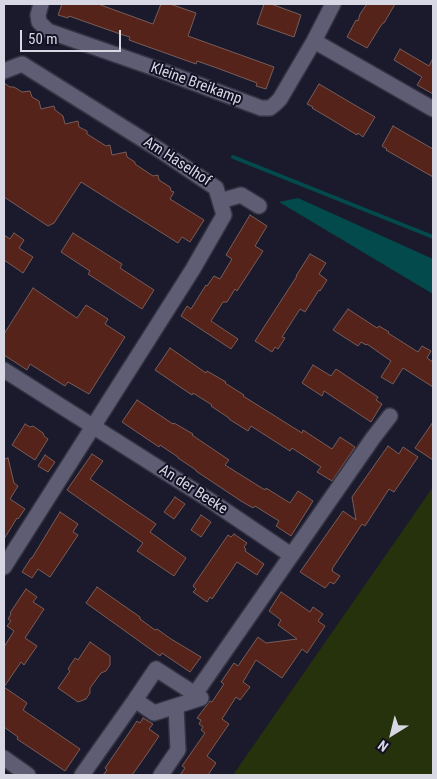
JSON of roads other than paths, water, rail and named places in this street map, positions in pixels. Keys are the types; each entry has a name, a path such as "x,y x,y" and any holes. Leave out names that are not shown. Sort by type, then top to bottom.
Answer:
{"street":[{"name":"Kleine Breikamp","path":"41,4 38,15 39,22 48,31 261,108 270,108 280,99 333,4"},
{"path":"314,41 433,109"},
{"name":"Am Haselhof","path":"4,71 22,64 158,149 216,188 224,215 193,269 4,567"},
{"path":"220,201 241,195 259,206"},
{"path":"4,370 93,426"},
{"path":"194,694 367,446 390,416"},
{"name":"An der Beeke","path":"93,426 292,555"},
{"path":"82,775 156,669 201,698 154,713 135,700"},
{"path":"161,775 178,750 176,706"},
{"path":"4,758 28,775"}],"waterway":[{"path":"233,157 433,237"}]}
